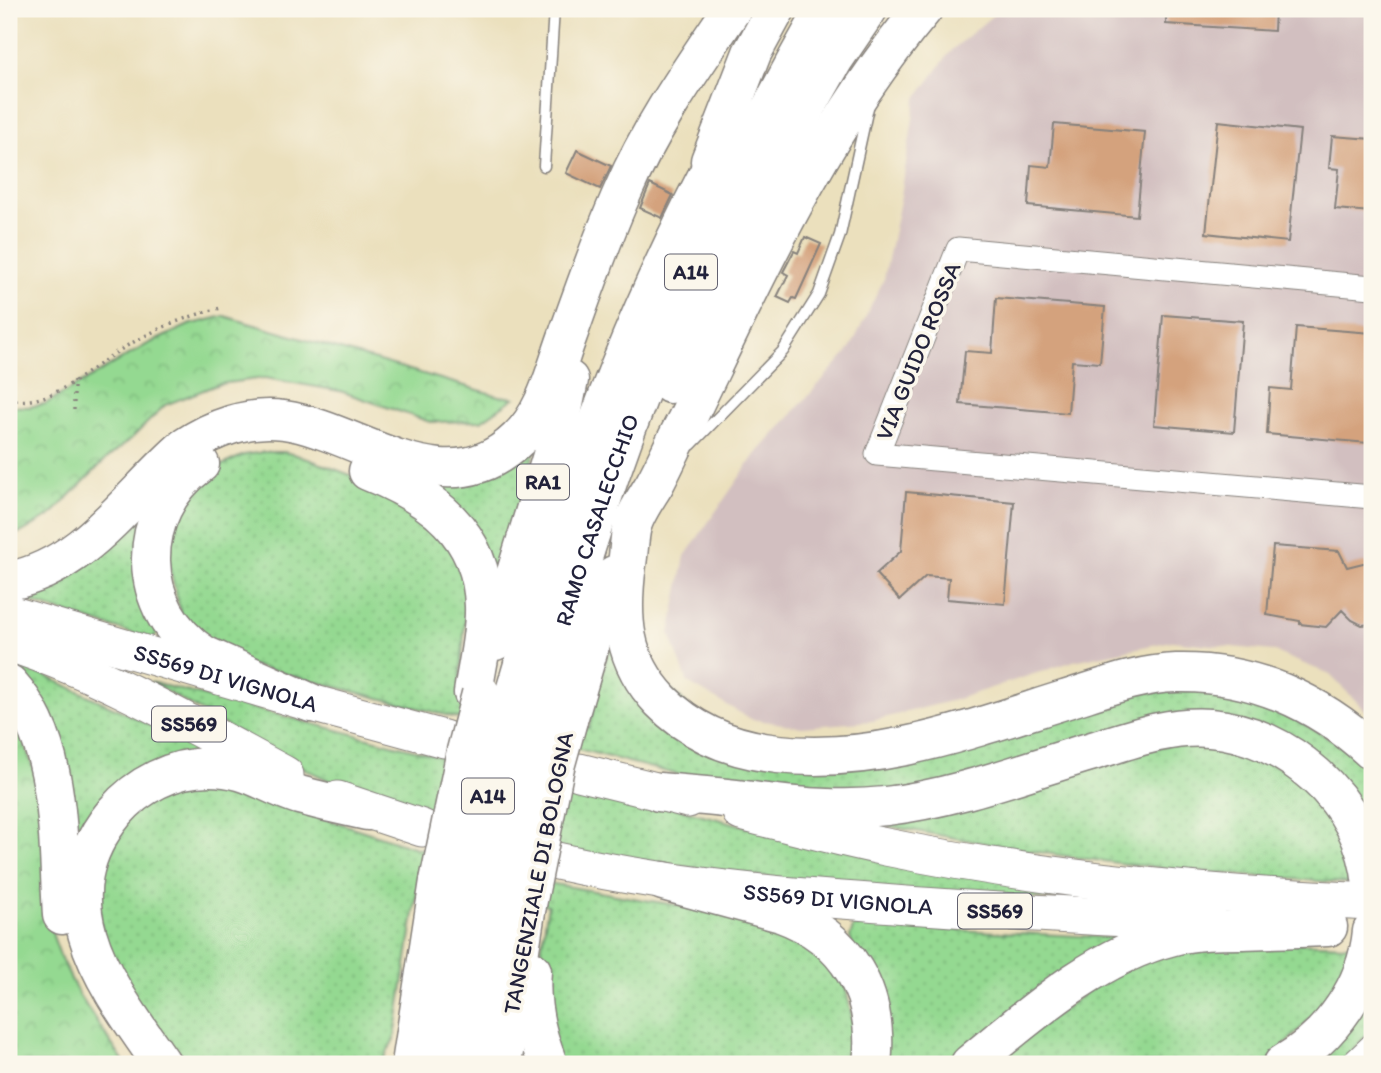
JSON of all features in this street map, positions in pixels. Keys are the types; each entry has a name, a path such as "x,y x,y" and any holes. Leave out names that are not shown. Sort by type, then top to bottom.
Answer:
{"highway":[{"name":"RA1","path":"592,268 624,188 675,93 732,9"},
{"path":"695,197 752,53 776,9"},
{"name":"RAMO CASALECCHIO","path":"473,1064 514,705 547,577 579,476 635,332 695,197 796,9"},
{"name":"RAMO CASALECCHIO","path":"514,705 586,548 627,427 679,299 746,157 825,9"},
{"path":"586,548 648,433 798,122 834,59 868,9"},
{"path":"873,74 923,9"},
{"path":"897,40 936,9"},
{"name":"RA1","path":"632,524 655,483 767,255 843,116 873,74"},
{"path":"9,582 40,572 69,557 184,448 226,426 265,419 301,423 388,457 429,467 465,467 493,457 528,429 542,405 592,268"},
{"name":"TANGENZIALE DI BOLOGNA","path":"411,1064 429,940 494,895 549,845 514,705 502,616 557,439 592,268"},
{"path":"311,703 204,655 191,646 165,616 154,588 152,539 162,508 194,468 216,454 242,444 272,440 312,448 410,489 443,512 474,559 483,591 483,630 514,705"},
{"path":"632,524 622,600 623,619 632,655 640,673 669,709 707,735 730,744 756,751 817,757 879,752 949,736 1118,684 1157,675 1186,673 1253,683 1298,698 1332,717 1372,751"},
{"name":"TANGENZIALE DI BOLOGNA","path":"502,1064 494,895 455,745 514,705 591,642 632,524"},
{"name":"SS569 DI VIGNOLA","path":"9,614 455,745"},
{"name":"SS569 DI VIGNOLA","path":"9,643 114,685 292,778 367,811 422,828"},
{"path":"9,684 34,722 48,765 53,790 63,926 67,944 81,978 139,1064"},
{"path":"659,792 821,809 886,806 955,792 1167,729 1211,728 1235,731 1265,743 1305,766 1334,794 1354,823 1369,870"},
{"path":"162,1064 108,980 90,947 85,930 81,896 84,871 93,847 110,818 131,796 160,778 205,767 235,769 299,795 367,811"},
{"name":"SS569","path":"579,772 887,847 1011,869 1221,894 1372,902"},
{"name":"SS569 DI VIGNOLA","path":"549,845 663,881 796,897 960,910 1372,930"},
{"path":"663,881 781,913 808,924 832,941 855,971 866,998 874,1045 872,1064"},
{"path":"494,895 532,998 536,1028 548,1064"},
{"name":"RAMO CASALECCHIO","path":"445,1064 494,895"},
{"path":"970,1064 1074,984 1123,953 1143,945 1198,931 1328,927"},
{"path":"1283,1064 1303,1051 1345,1006 1363,972 1372,930"},
{"path":"390,1064 401,1038 429,940"}],"street":[{"name":"VIA GUIDO ROSSA","path":"1372,287 958,249 877,454 1372,497"},
{"path":"1352,1064 1372,1045"}],"lane":[{"path":"544,166 554,9"},
{"path":"655,483 783,351 819,294 840,236 867,120 873,74"}],"path":[{"path":"9,399 40,400 153,331 193,314 221,308"},
{"path":"74,380 74,415"}],"shaded area":[{"path":"1000,9 1372,9 1372,717 1329,674 1272,651 1172,641 1074,661 954,700 872,721 802,727 751,719 688,683 670,634 685,556 752,459 850,349 884,279 901,196 916,99 951,51"}],"green space":[{"path":"224,316 499,396 514,398 481,421 430,422 340,391 265,378 219,384 165,405 51,515 22,532 9,535 9,406 45,404 148,344 189,325"},
{"path":"537,444 496,578 411,474"},
{"path":"284,452 300,456 401,494 469,571 459,695 589,728 612,634 745,760 1125,693 1239,689 1372,761 1372,833 1254,726 918,790 734,789 239,662 184,626 163,541 209,471 244,455"},
{"path":"177,467 155,637 151,639 11,596"},
{"path":"22,665 202,752 79,857 16,671"},
{"path":"150,682 442,757 574,788 654,802 763,831 1184,903 884,892 560,851 379,800 328,780 281,757"},
{"path":"9,699 41,791 53,936 79,995 125,1064 9,1064"},
{"path":"1202,736 1306,778 1372,885 1118,863 872,823"},
{"path":"200,778 413,847 554,884 756,917 791,926 842,971 862,1064 556,1064 538,970 548,905 420,874 395,1037 381,1064 174,1064 107,958 94,885 130,812"},
{"path":"854,925 1120,938 958,1064 887,1064 850,937"},
{"path":"1237,941 1372,946 1343,985 1269,1061 1262,1064 990,1064 1131,959"},
{"path":"1372,979 1372,1030 1340,1064 1304,1064"}],"building":[{"path":"1166,9 1275,9 1274,31 1166,24"},
{"path":"1218,121 1300,130 1288,242 1206,233"},
{"path":"1054,124 1145,132 1137,216 1028,206 1031,165 1050,167"},
{"path":"1332,136 1372,139 1372,212 1335,209 1339,169 1329,168"},
{"path":"577,150 611,166 600,189 566,173"},
{"path":"650,184 673,195 662,218 640,208"},
{"path":"805,237 821,244 796,299 793,298 790,303 777,297 788,275 783,272 794,251 798,253"},
{"path":"996,298 1105,307 1100,363 1072,361 1068,413 960,404 965,351 992,353"},
{"path":"1163,315 1243,321 1234,432 1154,425"},
{"path":"1296,327 1372,333 1368,443 1267,434 1270,388 1291,390"},
{"path":"906,492 1014,502 1005,604 947,599 949,578 926,576 900,600 876,574 901,551"},
{"path":"1273,546 1339,551 1347,567 1372,563 1372,624 1362,625 1342,610 1326,627 1300,624 1300,621 1267,615"}]}
